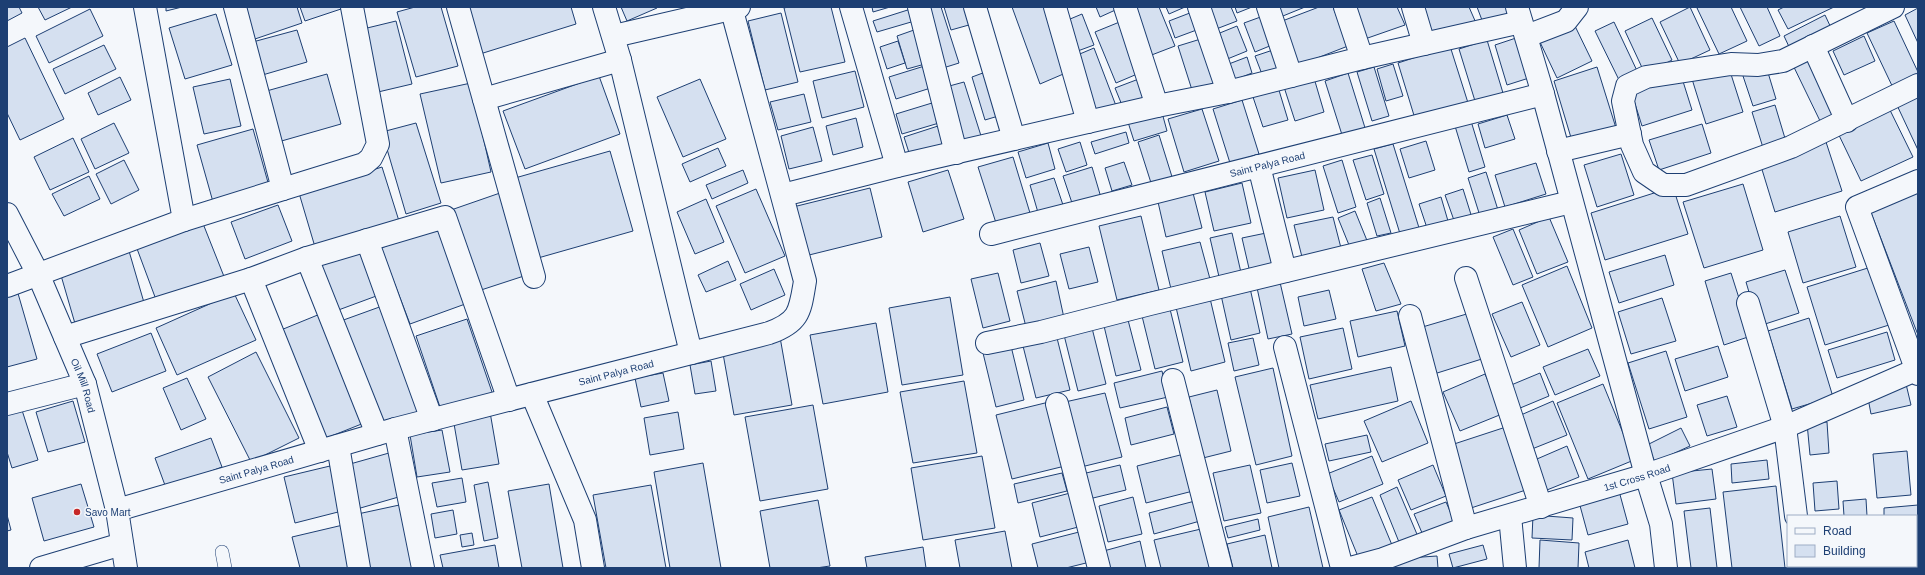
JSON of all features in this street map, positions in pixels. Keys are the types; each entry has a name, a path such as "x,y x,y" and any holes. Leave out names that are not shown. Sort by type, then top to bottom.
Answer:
{"street":[{"path":"145,7 184,220"},
{"path":"235,7 283,189"},
{"path":"7,286 184,220 364,164 371,158 378,144 352,7"},
{"path":"458,7 534,277"},
{"path":"604,7 614,36 691,353"},
{"path":"851,7 897,166"},
{"path":"919,7 956,153"},
{"path":"976,7 1014,139"},
{"path":"1055,7 1088,122"},
{"path":"1125,7 1157,106"},
{"path":"1200,7 1228,92"},
{"path":"1268,7 1291,76"},
{"path":"1346,7 1362,58"},
{"path":"1413,7 1424,44"},
{"path":"614,36 733,8 783,196 897,166 1157,106 1228,92 1362,58 1522,22 1566,21 1577,7"},
{"path":"1893,7 1783,61 1758,65 1731,64 1646,77 1627,86 1623,101 1632,145 1644,172 1663,185 1686,184 1791,147 1847,121 1918,85"},
{"path":"1522,22 1543,94 1646,475 1661,524 1666,568"},
{"path":"1813,46 1847,121"},
{"path":"484,99 620,60"},
{"name":"Saint Palya Road","path":"991,234 1543,94"},
{"path":"1558,151 1630,134"},
{"path":"1259,166 1285,271"},
{"path":"1918,181 1858,207 1918,370"},
{"name":"Saint Palya Road","path":"117,510 386,432 782,328 800,311 805,281 783,196"},
{"path":"987,343 1041,332 1571,202"},
{"name":"Oil Mill Road","path":"7,214 38,274 85,384 117,510 126,568"},
{"path":"65,337 251,279 307,258 445,216 510,400"},
{"path":"367,240 432,420"},
{"path":"307,258 386,432 423,568"},
{"path":"1466,278 1541,507"},
{"path":"251,279 329,449 359,568"},
{"path":"1748,303 1785,427 1796,515"},
{"path":"1410,316 1466,528"},
{"path":"1285,347 1342,568"},
{"name":"1st Cross Road","path":"1350,568 1383,563 1466,528 1646,475 1785,427 1918,370"},
{"path":"1173,380 1221,568"},
{"path":"7,404 85,384"},
{"path":"532,394 585,520 593,568"},
{"path":"1057,404 1098,568"},
{"path":"1510,516 1515,568"},
{"path":"41,568 122,544"}],"lane":[{"path":"222,552 225,568"}],"building":[{"path":"7,7 19,7 22,13 7,21"},
{"path":"38,7 72,7 45,20"},
{"path":"166,7 182,7 166,11"},
{"path":"240,7 297,7 302,23 252,40"},
{"path":"300,7 347,7 305,21"},
{"path":"415,7 441,7 458,66 416,77 397,12"},
{"path":"465,7 571,7 576,24 480,54"},
{"path":"621,7 656,7 657,8 627,21"},
{"path":"831,7 845,62 800,72 784,8"},
{"path":"872,7 890,7 873,12"},
{"path":"933,7 941,7 959,63 943,68 925,10"},
{"path":"944,7 972,7 976,23 951,30"},
{"path":"1012,7 1046,7 1068,72 1040,84"},
{"path":"1096,7 1122,7 1100,17"},
{"path":"1140,7 1159,7 1175,46 1149,56 1131,10"},
{"path":"1166,7 1185,7 1169,14"},
{"path":"1203,7 1231,7 1237,21 1211,31"},
{"path":"1235,7 1252,7 1237,13"},
{"path":"1274,7 1305,7 1278,18"},
{"path":"1319,7 1333,7 1348,46 1294,67 1277,23"},
{"path":"1349,7 1397,7 1405,25 1362,40"},
{"path":"1416,7 1469,7 1476,23 1428,38"},
{"path":"1477,7 1510,7 1514,17 1485,28"},
{"path":"1690,7 1710,50 1680,64 1660,22"},
{"path":"1731,7 1747,41 1719,54 1697,8"},
{"path":"1740,7 1767,7 1780,36 1759,46"},
{"path":"1784,7 1834,7 1788,29 1778,10"},
{"path":"914,8 918,20 877,32 873,21"},
{"path":"1918,8 1918,43 1905,15"},
{"path":"90,9 103,36 49,63 36,36"},
{"path":"1195,11 1202,28 1175,38 1169,21"},
{"path":"781,13 798,82 765,90 748,21"},
{"path":"216,14 232,65 185,79 169,28"},
{"path":"1082,14 1094,45 1075,52 1063,22"},
{"path":"1266,15 1277,43 1255,52 1244,23"},
{"path":"1825,15 1832,30 1791,51 1784,36"},
{"path":"1652,18 1672,60 1645,74 1625,31"},
{"path":"396,21 412,84 378,92 363,29"},
{"path":"1122,21 1142,72 1116,83 1095,32"},
{"path":"1894,21 1918,72 1918,80 1895,92 1867,33"},
{"path":"1614,22 1639,75 1621,84 1595,31"},
{"path":"1574,24 1592,61 1557,78 1539,40"},
{"path":"1237,26 1247,51 1220,62 1210,37"},
{"path":"297,30 307,62 259,76 249,43"},
{"path":"914,30 925,64 907,69 897,36"},
{"path":"1864,36 1875,61 1844,75 1833,51"},
{"path":"25,38 64,119 20,140 7,113 7,47"},
{"path":"1204,38 1218,82 1192,90 1178,46"},
{"path":"1516,38 1529,78 1507,85 1495,45"},
{"path":"1487,40 1503,93 1475,101 1459,49"},
{"path":"898,41 905,63 887,69 880,47"},
{"path":"104,45 116,69 65,94 53,69"},
{"path":"1450,46 1469,106 1416,122 1398,63"},
{"path":"1094,48 1118,111 1097,114 1075,56"},
{"path":"1812,48 1843,112 1821,123 1790,59"},
{"path":"1276,49 1286,74 1265,82 1255,56"},
{"path":"1247,57 1252,73 1227,83 1221,67"},
{"path":"931,64 937,86 896,99 889,77"},
{"path":"1393,64 1403,96 1386,101 1377,69"},
{"path":"1766,66 1776,99 1753,106 1742,73"},
{"path":"1374,67 1389,116 1372,121 1357,72"},
{"path":"1597,67 1616,128 1572,141 1554,81"},
{"path":"1729,68 1743,112 1706,124 1692,79"},
{"path":"991,70 1005,114 985,120 972,77"},
{"path":"855,71 864,107 822,118 813,81"},
{"path":"1348,73 1366,131 1343,138 1325,81"},
{"path":"327,74 341,124 278,142 263,92"},
{"path":"1681,75 1692,110 1642,126 1631,91"},
{"path":"599,76 620,134 525,169 503,111"},
{"path":"120,77 131,100 98,115 88,93"},
{"path":"1144,77 1153,99 1124,110 1115,88"},
{"path":"1314,78 1324,112 1295,121 1284,87"},
{"path":"230,79 241,126 204,134 193,87"},
{"path":"700,79 726,139 683,157 657,97"},
{"path":"964,82 982,139 960,146 942,88"},
{"path":"471,83 491,172 441,183 420,94"},
{"path":"1278,87 1288,120 1263,127 1252,94"},
{"path":"1918,90 1918,150 1895,101"},
{"path":"804,94 811,122 778,130 770,102"},
{"path":"1242,100 1259,154 1230,163 1213,109"},
{"path":"932,103 939,123 902,134 896,114"},
{"path":"1887,104 1913,157 1861,181 1836,129"},
{"path":"1775,105 1787,145 1764,151 1752,112"},
{"path":"1161,109 1167,131 1134,141 1127,119"},
{"path":"1202,109 1219,161 1184,172 1168,119"},
{"path":"1507,115 1515,139 1485,148 1478,124"},
{"path":"856,118 863,147 833,155 826,126"},
{"path":"1471,121 1485,167 1469,172 1455,126"},
{"path":"114,123 129,153 95,169 81,139"},
{"path":"416,123 441,203 406,214 382,132"},
{"path":"1702,124 1711,153 1659,170 1649,140"},
{"path":"938,126 945,149 911,159 904,137"},
{"path":"813,127 822,161 789,169 781,136"},
{"path":"253,129 269,186 213,202 197,145"},
{"path":"1126,132 1129,143 1095,154 1091,142"},
{"path":"1159,135 1173,180 1152,186 1138,142"},
{"path":"73,138 89,172 50,190 34,157"},
{"path":"1426,141 1435,170 1409,178 1400,149"},
{"path":"1080,142 1087,165 1066,172 1058,149"},
{"path":"1826,142 1842,191 1775,212 1760,163"},
{"path":"1048,143 1055,169 1026,178 1018,152"},
{"path":"1393,144 1420,231 1401,237 1374,149"},
{"path":"718,148 726,166 690,182 682,164"},
{"path":"610,151 633,231 538,258 515,178"},
{"path":"1621,154 1634,195 1597,207 1584,165"},
{"path":"1372,155 1384,194 1366,200 1353,160"},
{"path":"1013,157 1030,213 996,223 978,167"},
{"path":"124,160 139,190 111,204 96,174"},
{"path":"1342,160 1356,207 1338,213 1323,166"},
{"path":"1124,162 1132,185 1112,191 1105,168"},
{"path":"1536,163 1546,194 1505,207 1495,175"},
{"path":"382,167 399,221 315,247 299,193"},
{"path":"1092,167 1102,201 1074,209 1063,176"},
{"path":"743,170 748,183 712,199 706,185"},
{"path":"948,170 964,219 923,232 908,182"},
{"path":"1315,170 1324,210 1287,218 1278,178"},
{"path":"1486,172 1498,210 1480,216 1468,178"},
{"path":"89,176 100,199 64,216 52,194"},
{"path":"1054,178 1064,208 1039,216 1030,185"},
{"path":"1242,183 1251,223 1214,231 1205,192"},
{"path":"1743,184 1763,250 1704,268 1683,202"},
{"path":"1918,186 1918,335 1868,205"},
{"path":"1673,187 1688,234 1605,260 1591,213"},
{"path":"870,188 882,237 805,256 793,207"},
{"path":"756,189 785,256 745,273 716,206"},
{"path":"1463,189 1473,221 1456,226 1445,195"},
{"path":"500,193 527,275 478,291 451,210"},
{"path":"1193,193 1202,228 1166,237 1158,202"},
{"path":"1441,197 1448,221 1427,228 1419,204"},
{"path":"1380,198 1391,233 1377,236 1367,203"},
{"path":"706,199 724,242 695,254 677,212"},
{"path":"278,205 292,241 245,259 231,222"},
{"path":"1355,211 1368,243 1351,250 1338,218"},
{"path":"1141,216 1159,290 1117,300 1099,226"},
{"path":"1840,216 1856,267 1803,283 1788,232"},
{"path":"1333,217 1341,248 1302,257 1294,225"},
{"path":"1549,217 1568,262 1537,274 1519,230"},
{"path":"202,221 225,279 158,305 136,246"},
{"path":"440,226 468,303 410,324 381,248"},
{"path":"1513,229 1533,277 1513,285 1493,237"},
{"path":"1271,232 1279,268 1251,277 1242,238"},
{"path":"1232,233 1242,277 1220,281 1210,238"},
{"path":"1200,242 1210,279 1171,289 1162,251"},
{"path":"1040,243 1049,276 1021,283 1013,250"},
{"path":"1089,247 1098,282 1069,289 1060,254"},
{"path":"362,250 379,295 333,312 316,267"},
{"path":"129,251 145,306 76,327 60,272"},
{"path":"1665,255 1674,285 1619,303 1609,272"},
{"path":"728,261 736,280 706,292 698,275"},
{"path":"1384,263 1401,304 1376,311 1362,269"},
{"path":"1567,266 1592,328 1548,347 1522,285"},
{"path":"1871,267 1889,325 1825,345 1807,287"},
{"path":"774,269 785,295 751,310 740,284"},
{"path":"1785,270 1799,313 1759,326 1746,282"},
{"path":"998,273 1010,321 983,328 971,279"},
{"path":"1731,273 1751,336 1724,345 1705,281"},
{"path":"1279,278 1292,334 1268,339 1256,283"},
{"path":"1056,281 1064,318 1026,327 1017,291"},
{"path":"1250,288 1260,333 1231,340 1221,295"},
{"path":"17,290 37,359 7,367 7,293"},
{"path":"1329,290 1336,319 1304,326 1298,297"},
{"path":"234,293 256,340 177,375 156,328"},
{"path":"1209,294 1225,362 1191,371 1175,303"},
{"path":"950,297 963,375 902,385 889,308"},
{"path":"1662,298 1676,341 1631,354 1618,312"},
{"path":"1522,302 1540,345 1511,357 1492,314"},
{"path":"385,305 426,413 378,430 338,322"},
{"path":"1170,309 1183,362 1155,369 1142,316"},
{"path":"1397,311 1405,346 1358,357 1350,321"},
{"path":"325,312 369,421 319,441 276,332"},
{"path":"1470,313 1485,358 1434,374 1419,328"},
{"path":"1809,318 1833,397 1792,409 1768,331"},
{"path":"467,319 493,395 442,413 416,336"},
{"path":"1128,320 1141,370 1116,376 1104,326"},
{"path":"876,323 888,392 823,404 810,335"},
{"path":"1092,328 1106,384 1078,391 1064,335"},
{"path":"1343,328 1352,369 1309,379 1300,337"},
{"path":"1887,332 1895,360 1837,378 1828,350"},
{"path":"151,333 166,371 112,392 97,354"},
{"path":"1056,334 1070,390 1036,398 1022,342"},
{"path":"780,337 792,405 734,415 722,348"},
{"path":"1253,338 1259,365 1234,371 1228,343"},
{"path":"1011,346 1024,400 996,407 983,353"},
{"path":"1718,346 1728,377 1685,391 1675,359"},
{"path":"1588,349 1600,376 1555,395 1543,367"},
{"path":"1666,351 1687,417 1649,429 1628,363"},
{"path":"256,352 299,438 251,462 208,377"},
{"path":"711,361 716,391 695,394 690,365"},
{"path":"1391,367 1398,401 1318,419 1310,385"},
{"path":"1273,368 1292,456 1256,465 1235,377"},
{"path":"1162,371 1168,397 1120,408 1114,383"},
{"path":"663,373 669,401 641,407 635,378"},
{"path":"1540,373 1549,396 1513,411 1504,388"},
{"path":"1485,374 1502,414 1460,431 1443,392"},
{"path":"187,378 206,419 181,430 163,388"},
{"path":"964,381 977,453 913,463 900,392"},
{"path":"1603,384 1634,460 1588,479 1557,403"},
{"path":"1906,384 1911,405 1871,414 1867,393"},
{"path":"1217,390 1231,451 1203,458 1189,397"},
{"path":"1105,393 1122,457 1081,467 1065,402"},
{"path":"1727,396 1737,427 1707,436 1697,405"},
{"path":"73,401 85,442 48,452 36,412"},
{"path":"1411,401 1428,443 1382,462 1364,421"},
{"path":"1553,401 1567,435 1527,451 1514,418"},
{"path":"1049,402 1065,466 1012,479 996,415"},
{"path":"813,405 828,489 760,501 745,417"},
{"path":"21,407 38,460 12,468 7,452 7,412"},
{"path":"1167,407 1174,434 1131,445 1125,418"},
{"path":"490,412 499,464 462,470 453,418"},
{"path":"678,412 684,449 650,455 644,418"},
{"path":"1827,422 1829,453 1810,455 1807,423"},
{"path":"1512,425 1532,488 1471,508 1451,445"},
{"path":"1681,428 1690,446 1655,462 1647,445"},
{"path":"442,430 450,472 417,477 410,435"},
{"path":"1367,435 1371,452 1329,461 1325,444"},
{"path":"211,438 222,467 166,488 155,458"},
{"path":"1567,446 1579,477 1542,492 1530,462"},
{"path":"1907,451 1911,495 1877,498 1873,454"},
{"path":"389,453 402,496 357,509 343,466"},
{"path":"1184,454 1193,491 1146,503 1137,466"},
{"path":"982,456 995,528 923,540 911,468"},
{"path":"1372,456 1383,484 1339,502 1327,474"},
{"path":"1767,460 1769,479 1732,483 1731,464"},
{"path":"703,463 721,568 670,568 654,472"},
{"path":"1292,463 1300,496 1267,503 1260,470"},
{"path":"1120,465 1126,490 1089,499 1082,474"},
{"path":"1250,465 1261,513 1224,521 1213,473"},
{"path":"1433,465 1446,496 1411,510 1398,480"},
{"path":"330,466 342,511 295,523 284,477"},
{"path":"1712,469 1716,499 1676,504 1672,473"},
{"path":"1062,473 1067,491 1018,503 1014,484"},
{"path":"462,478 466,502 437,507 432,483"},
{"path":"1837,481 1839,509 1815,511 1813,483"},
{"path":"488,482 498,538 484,541 474,485"},
{"path":"81,484 94,527 44,541 32,498"},
{"path":"549,484 563,568 522,568 508,491"},
{"path":"651,485 666,568 606,568 593,495"},
{"path":"1776,486 1785,568 1732,568 1723,492"},
{"path":"1397,487 1419,539 1401,547 1380,495"},
{"path":"1619,491 1628,524 1588,535 1579,502"},
{"path":"1074,492 1082,526 1040,537 1032,503"},
{"path":"1133,497 1142,534 1108,542 1099,506"},
{"path":"1372,497 1392,545 1359,559 1339,510"},
{"path":"1866,499 1867,515 1844,515 1843,501"},
{"path":"818,500 830,566 816,568 770,568 760,511"},
{"path":"1195,501 1200,521 1154,534 1149,513"},
{"path":"1446,502 1457,527 1425,540 1414,514"},
{"path":"404,504 419,568 364,568 353,515"},
{"path":"1918,505 1918,523 1917,515 1884,515 1884,508"},
{"path":"1309,507 1323,568 1279,568 1268,517"},
{"path":"1710,508 1717,568 1691,568 1684,511"},
{"path":"453,510 457,534 435,538 431,514"},
{"path":"7,515 11,530 7,531"},
{"path":"1533,515 1573,518 1572,540 1532,538"},
{"path":"1258,519 1260,530 1228,538 1225,527"},
{"path":"343,525 353,568 300,568 292,537"},
{"path":"1201,529 1211,568 1161,568 1154,540"},
{"path":"1917,529 1918,529 1917,558"},
{"path":"1005,531 1012,568 960,568 955,540"},
{"path":"1083,531 1090,562 1066,568 1038,568 1032,544"},
{"path":"472,533 474,545 462,547 460,535"},
{"path":"1265,535 1272,568 1233,568 1227,544"},
{"path":"1540,540 1579,543 1578,568 1539,568"},
{"path":"1628,540 1635,568 1589,568 1585,552"},
{"path":"1140,541 1146,568 1104,568 1100,552"},
{"path":"495,545 499,568 443,568 440,555"},
{"path":"1483,545 1487,559 1453,568 1449,554"},
{"path":"923,547 926,568 867,568 865,557"},
{"path":"1437,556 1438,568 1394,568 1393,559"}],"place":[{"name":"Savo Mart","path":"77,512"}]}
